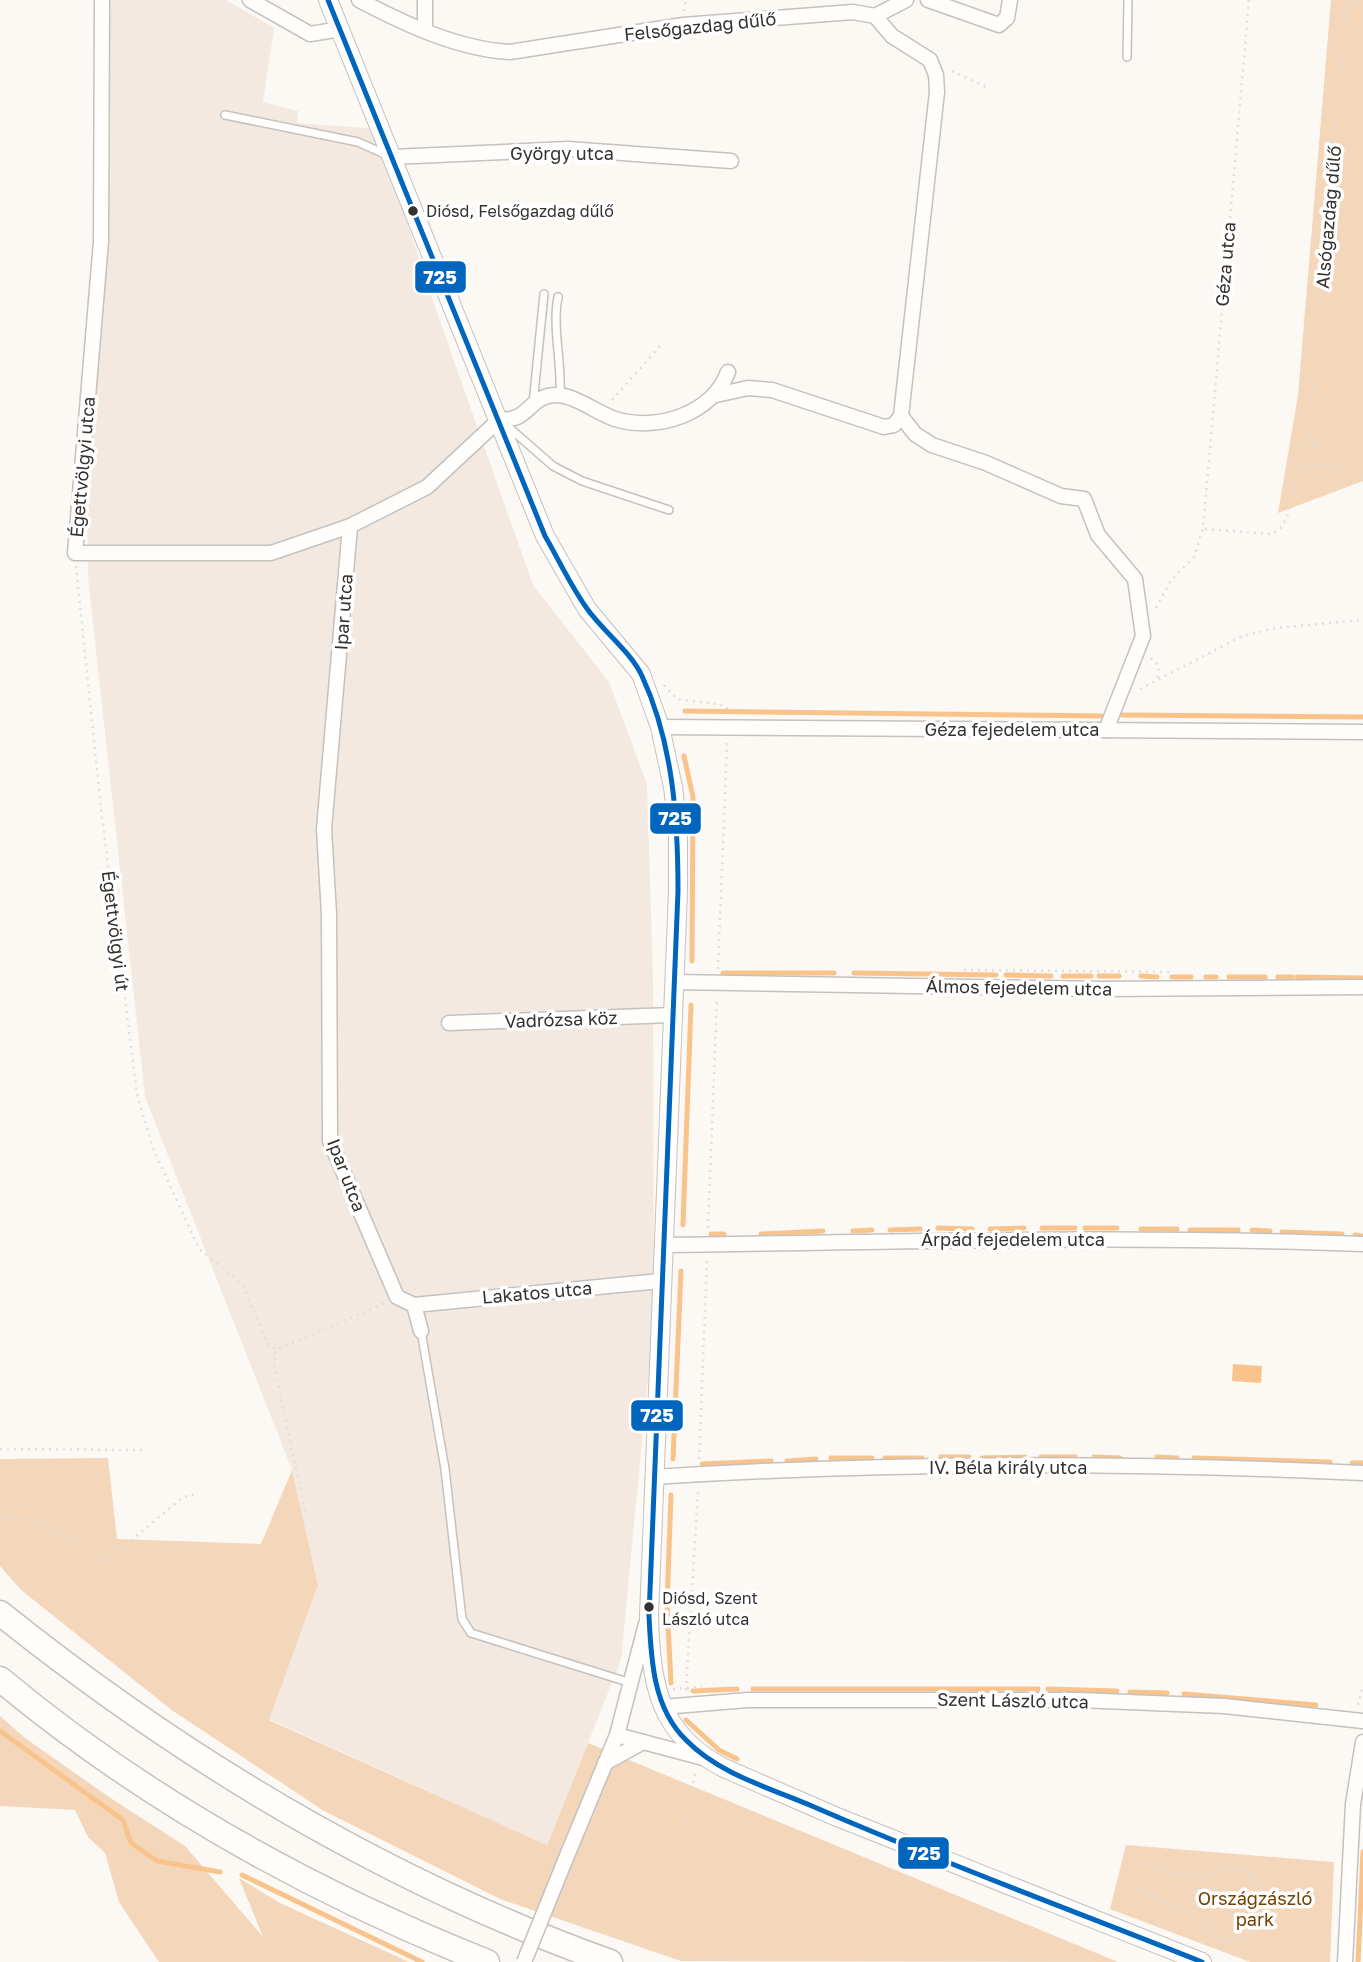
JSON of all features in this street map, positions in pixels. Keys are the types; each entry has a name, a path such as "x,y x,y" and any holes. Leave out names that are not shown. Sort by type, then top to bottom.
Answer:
{"highway":[{"path":"0,1613 102,1693 176,1744 270,1802 432,1888 560,1944 610,1962"},
{"path":"0,1679 56,1723 168,1800 243,1846 349,1902 487,1962"}],"street":[{"name":"Égettvölgyi utca","path":"102,0 101,241 75,553 271,553 349,526 427,487 500,419"},
{"path":"250,0 310,34 341,29"},
{"path":"328,0 500,419 545,536 566,577 587,609 641,674 660,727 678,829 653,1477 650,1661 662,1707 685,1739 704,1758"},
{"name":"Felsőgazdag dűlő","path":"359,0 425,31 492,51 509,52 683,25 842,13 875,16"},
{"path":"425,0 425,31"},
{"path":"500,419 519,418 544,397 560,395 600,413 632,422 651,423 682,415 716,395 748,388 772,390 884,426 894,425 901,416 937,92 936,75 929,60 892,36 875,16 906,0"},
{"path":"928,0 999,25 1007,18 1010,0"},
{"name":"György utca","path":"393,157 568,149 731,161"},
{"path":"716,395 728,372"},
{"path":"901,416 915,434 932,445 986,463 1061,496 1084,499 1098,535 1135,579 1143,636 1136,660 1106,730"},
{"name":"Ipar utca","path":"349,526 324,829 329,914 330,1141 397,1297"},
{"name":"Géza fejedelem utca","path":"660,727 1363,732"},
{"name":"Álmos fejedelem utca","path":"674,982 718,975 1100,989 1363,987"},
{"name":"Vadrózsa köz","path":"449,1023 672,1014"},
{"name":"Árpád fejedelem utca","path":"664,1245 1058,1238 1363,1244"},
{"name":"Lakatos utca","path":"414,1305 660,1281"},
{"path":"397,1297 414,1305 421,1331"},
{"name":"IV. Béla király utca","path":"653,1477 1041,1466 1252,1467 1363,1473"},
{"path":"524,1962 617,1735 649,1616"},
{"name":"Szent László utca","path":"662,1707 748,1700 1079,1700 1224,1706 1363,1721"},
{"path":"617,1735 704,1758 837,1817 1202,1962"},
{"path":"605,1763 643,1742"},
{"path":"1345,1962 1353,1804 1363,1742"}],"lane":[{"path":"1127,57 1128,0"},
{"path":"225,115 358,142 393,157"},
{"path":"533,404 544,293"},
{"path":"558,298 555,314 560,344 560,395"},
{"path":"500,419 553,466 582,481 669,510"},
{"path":"421,1331 445,1469 462,1619 471,1633 631,1683"}],"path":[{"name":"Géza utca","path":"1143,636 1151,615 1171,580 1194,556 1203,528 1249,0"},
{"name":"Alsógazdag dűlő","path":"1203,528 1275,533 1287,517 1300,470 1309,434 1347,0"},
{"path":"1346,5 1355,6 1363,0"},
{"path":"929,60 990,89"},
{"path":"600,413 660,346"},
{"path":"1309,434 1318,454 1335,468"},
{"path":"1300,470 1314,465 1363,476"},
{"name":"Égettvölgyi út","path":"75,553 99,796 137,1094 152,1146 199,1249 238,1278 260,1319 268,1344 276,1350"},
{"path":"1136,660 1146,655 1153,659 1158,666 1157,682 1242,636 1276,628 1363,620"},
{"path":"662,682 677,699 727,707 728,726 698,1474 685,1705"},
{"path":"707,968 718,975"},
{"path":"718,975 730,968"},
{"path":"956,970 1186,972"},
{"path":"305,1511 274,1364 276,1350 397,1297"},
{"path":"0,1449 147,1451"},
{"path":"0,1516 33,1521 52,1528 85,1552 101,1559 111,1557 183,1497 197,1494"},
{"path":"689,1866 685,1828 687,1802 704,1758"},
{"path":"1143,1861 1181,1875 1203,1877 1225,1901"},
{"path":"1154,1897 1164,1868"},
{"path":"1219,1868 1236,1868 1256,1881 1262,1889 1266,1908 1253,1933 1226,1940 1217,1938 1202,1927 1195,1913 1192,1897 1203,1877 1219,1868"},
{"path":"1233,1901 1256,1881"},
{"path":"1130,1888 1195,1913"},
{"path":"1202,1927 1225,1908"},
{"path":"1231,1910 1253,1933"}],"shaded area":[{"path":"108,0 226,0 274,28 263,102 298,111 297,123 377,129 435,307 533,585 609,682 647,784 653,980 654,1317 621,1660 547,1845 269,1719 318,1585 292,1470 145,1097 88,577 86,393"},
{"path":"1233,1364 1262,1366 1261,1383 1232,1381"}],"green space":[{"path":"1331,0 1363,0 1363,481 1278,513 1298,395"},
{"path":"108,1458 117,1539 261,1544 292,1470 318,1585 269,1720 547,1845 588,1743 1118,1962 681,1961 500,1899 324,1811 173,1711 21,1590 0,1566 0,1459"},
{"path":"0,1716 25,1738 185,1846 263,1937 239,1878 280,1903 409,1962 159,1962 119,1902 105,1853 88,1837 75,1810 0,1806"},
{"name":"Országzászló park","path":"1126,1845 1334,1862 1330,1962 1250,1962 1110,1909"}],"waterway":[{"path":"685,711 1104,716"},
{"path":"1121,715 1363,717"},
{"path":"684,756 693,797 692,961"},
{"path":"723,973 834,973"},
{"path":"854,973 996,975"},
{"path":"1006,975 1051,976"},
{"path":"1063,976 1091,976"},
{"path":"1099,976 1119,976"},
{"path":"1141,976 1157,977"},
{"path":"1172,977 1191,977"},
{"path":"1206,977 1216,977"},
{"path":"1229,977 1265,977"},
{"path":"1278,977 1292,977"},
{"path":"1297,977 1363,978"},
{"path":"683,1225 691,1005"},
{"path":"938,1228 972,1229"},
{"path":"990,1229 1024,1228"},
{"path":"1042,1228 1075,1228"},
{"path":"1085,1228 1117,1228"},
{"path":"890,1230 920,1229"},
{"path":"1141,1229 1177,1229"},
{"path":"853,1231 872,1230"},
{"path":"1190,1230 1238,1230"},
{"path":"1252,1230 1270,1231"},
{"path":"761,1234 823,1231"},
{"path":"1282,1232 1342,1234"},
{"path":"711,1234 724,1234"},
{"path":"1355,1235 1363,1236"},
{"path":"673,1459 681,1271"},
{"path":"941,1457 969,1457"},
{"path":"982,1458 1025,1457"},
{"path":"1041,1457 1075,1457"},
{"path":"1094,1457 1120,1458"},
{"path":"1157,1457 1177,1458"},
{"path":"831,1458 872,1458"},
{"path":"885,1458 922,1458"},
{"path":"1194,1458 1330,1462"},
{"path":"787,1461 816,1459"},
{"path":"702,1464 771,1461"},
{"path":"1352,1463 1363,1463"},
{"path":"671,1495 667,1605 671,1683"},
{"path":"693,1691 737,1689"},
{"path":"753,1689 1038,1689"},
{"path":"1048,1689 1117,1691"},
{"path":"1130,1692 1167,1693"},
{"path":"1184,1694 1316,1705"},
{"path":"686,1720 719,1750 737,1759"},
{"path":"0,1731 123,1820 131,1843 157,1861 220,1872"},
{"path":"1358,1962 1363,1852"},
{"path":"242,1875 422,1962"}],"transit line":[{"name":"725","path":"328,0 545,536 588,610 637,667 652,701 667,754 675,809 678,891 649,1616 653,1666 660,1698 675,1727 686,1740 699,1752 729,1771 957,1866 1202,1962"}],"place":[{"name":"Diósd, Felsőgazdag dűlő","path":"413,211"},
{"name":"Diósd, Szent László utca","path":"649,1607"}]}
